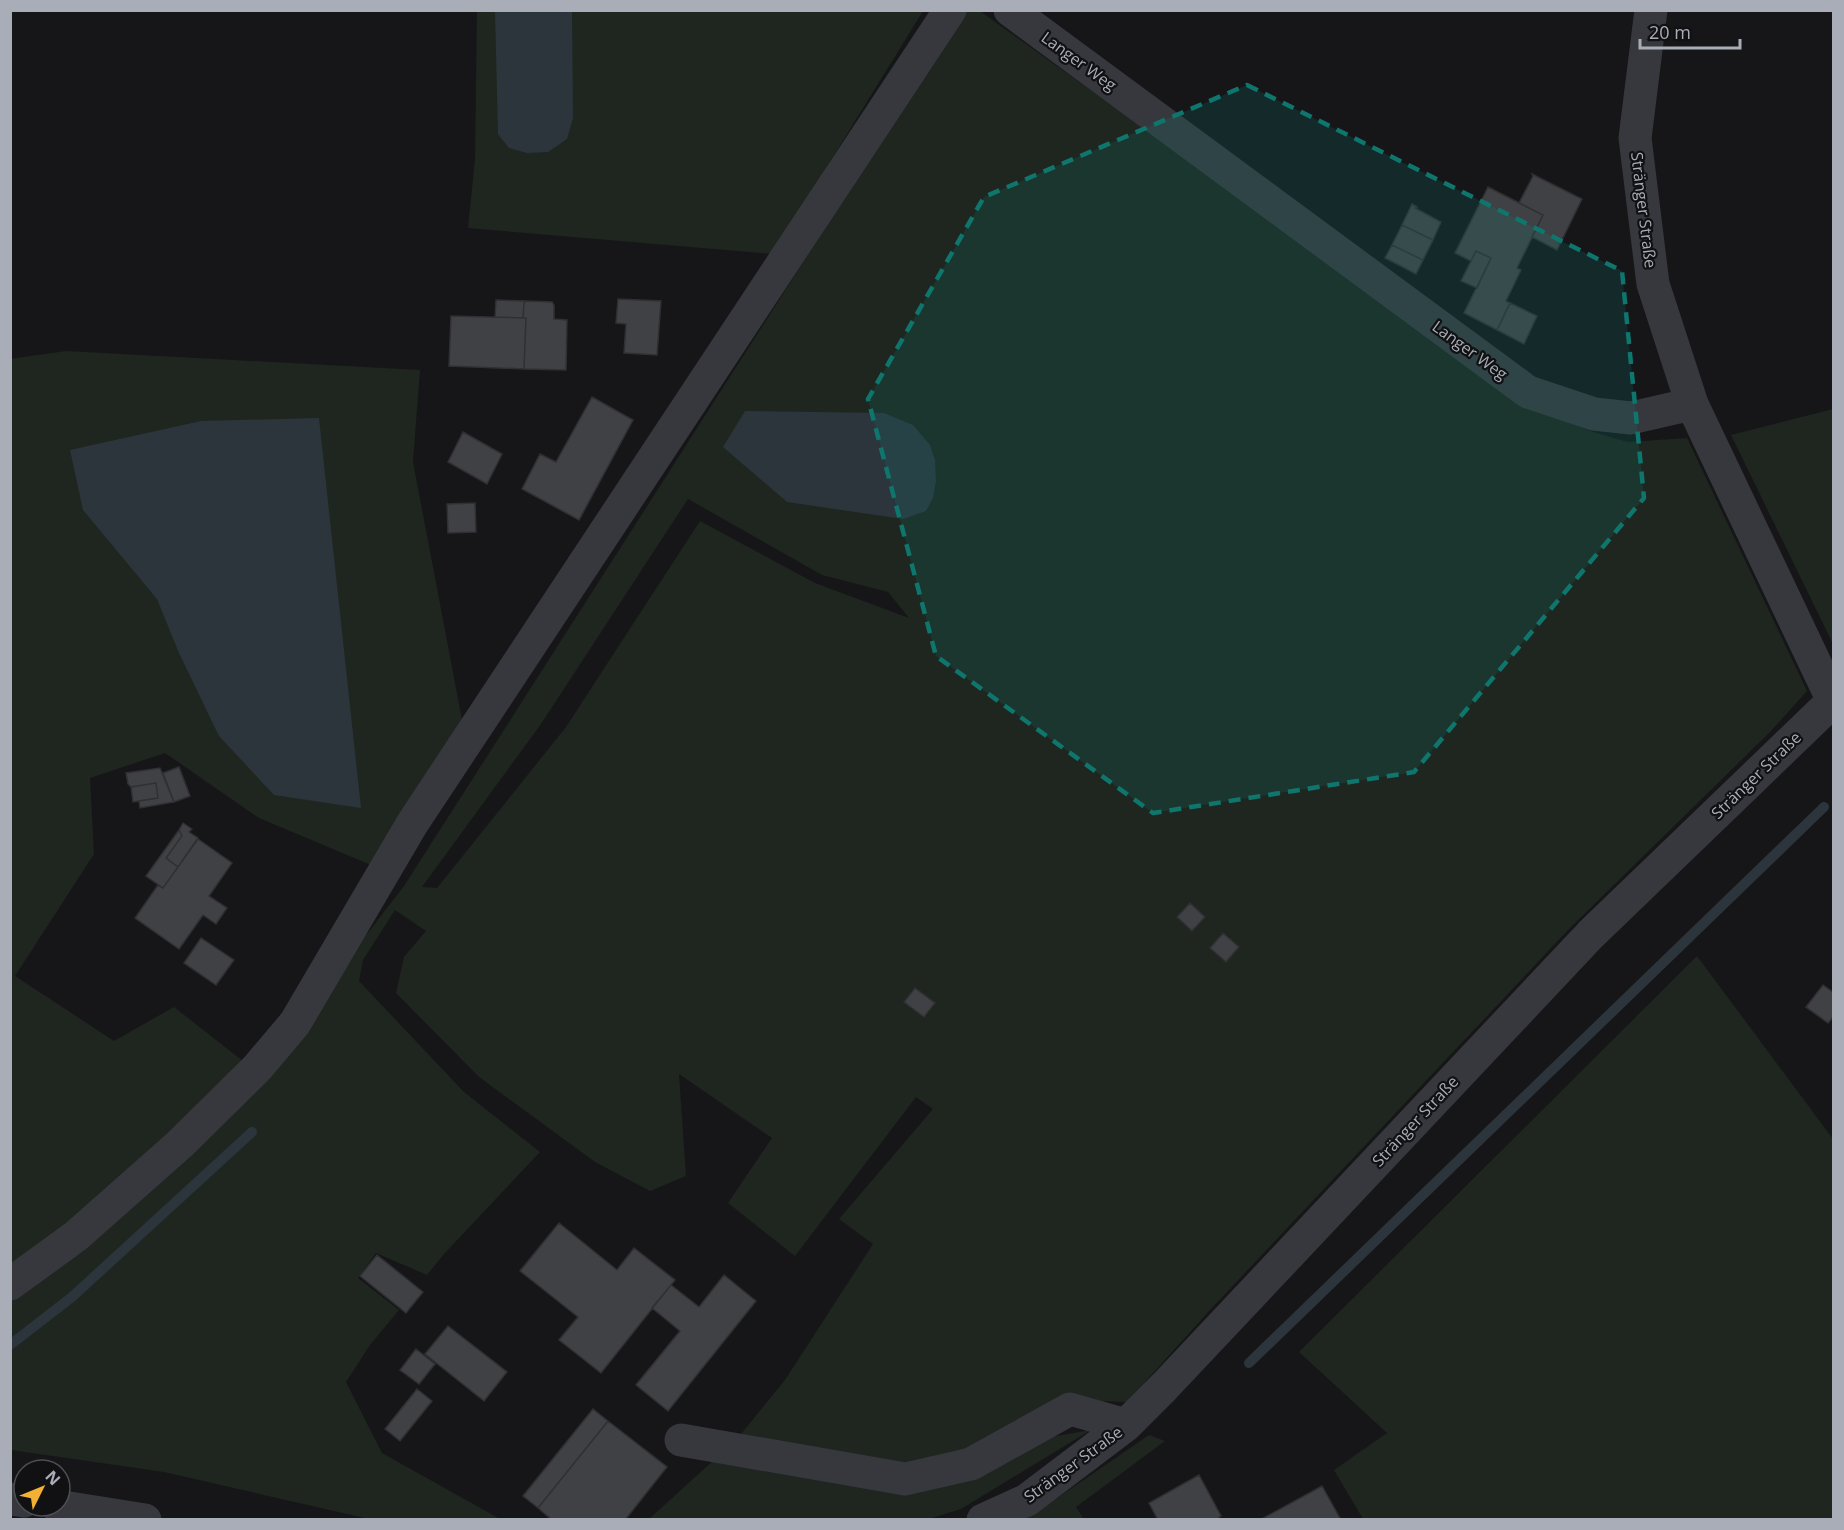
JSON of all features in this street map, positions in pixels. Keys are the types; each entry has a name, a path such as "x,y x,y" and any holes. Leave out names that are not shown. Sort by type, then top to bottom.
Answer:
{"street":[{"path":"10,1284 76,1236 180,1144 257,1068 294,1023 412,824 950,10"},
{"name":"Langer Weg","path":"1010,10 1528,392 1594,414 1631,418 1692,404"},
{"name":"Stränger Straße","path":"1651,10 1635,138 1653,284 1692,404"},
{"path":"1692,404 1833,701"},
{"name":"Stränger Straße","path":"982,1520 1027,1500 1126,1425 1591,934 1833,701"},
{"path":"681,1440 904,1479 971,1464 1070,1409 1126,1425"},
{"path":"72,1508 145,1520"}],"highlighted area":[{"path":"1247,85 1622,271 1644,498 1414,772 1153,813 936,656 868,399 984,197"}],"shaded area":[{"path":"477,11 923,11 773,254 468,228 475,159"},
{"path":"495,11 572,11 573,118 567,139 548,152 527,153 509,148 498,134"},
{"path":"964,11 980,11 1374,293 1524,405 1593,432 1628,442 1687,438 1807,691 1770,732 1569,929 1210,1310 1127,1402 1072,1400 965,1449 892,1465 741,1434 785,1380 873,1244 839,1219 933,1109 916,1097 795,1256 728,1203 772,1138 679,1074 686,1176 650,1191 595,1162 479,1077 396,993 404,957 426,931 395,910 363,960 359,981 464,1092 540,1152 427,1275 376,1253 358,1278 399,1310 370,1345 346,1382 382,1453 500,1519 369,1519 164,1472 11,1450 10,359 66,351 420,370 413,462 463,725 371,865 259,818 165,753 90,778 94,854 15,976 114,1041 174,1007 248,1065 329,983 404,886","holes":["688,499 822,575 888,592 909,618 815,583 700,521 566,727 437,888 422,887 541,724"]},
{"path":"1834,409 1833,644 1731,435"},
{"path":"745,411 884,413 913,425 930,445 935,460 936,481 933,498 926,511 903,519 787,502 723,447"},
{"path":"319,418 361,808 274,795 219,736 179,653 157,599 83,510 70,450 201,421"},
{"path":"1697,956 1833,1139 1833,1519 1363,1519 1334,1470 1387,1433 1299,1352"},
{"path":"1091,1430 961,1509 929,1519 648,1520 716,1458 890,1493 1044,1438"},
{"path":"1149,1435 1165,1441 1076,1507 1084,1519 1022,1520 1037,1512"}],"building":[{"path":"1532,174 1582,199 1557,250 1532,237 1543,215 1519,203"},
{"path":"1488,187 1543,215 1517,268 1521,270 1506,301 1510,303 1497,330 1464,313 1491,258 1476,251 1471,261 1455,253"},
{"path":"1412,204 1417,207 1415,208 1441,222 1433,240 1402,225"},
{"path":"1402,225 1433,240 1423,260 1392,245"},
{"path":"1392,245 1423,260 1416,274 1385,258"},
{"path":"1476,251 1491,258 1477,288 1461,281"},
{"path":"618,299 661,301 657,355 624,353 626,324 616,323"},
{"path":"496,300 527,301 524,303 523,318 495,317"},
{"path":"527,301 552,302 554,319 567,320 566,370 524,369 526,318 523,318 524,303"},
{"path":"1510,303 1537,316 1524,344 1497,330"},
{"path":"451,316 526,318 524,369 449,366"},
{"path":"592,397 633,420 579,520 522,489 540,454 556,462"},
{"path":"463,432 502,454 487,484 448,462"},
{"path":"475,503 476,532 448,533 447,504"},
{"path":"179,767 190,796 174,802 163,773"},
{"path":"160,768 174,802 140,808 139,801 158,798 156,783 131,787 128,784 126,773"},
{"path":"156,783 158,798 133,802 131,787"},
{"path":"183,823 192,829 189,832 198,838 178,867 166,858 182,836 179,830"},
{"path":"179,830 182,836 166,858 178,867 163,888 146,876"},
{"path":"198,839 232,863 209,896 227,908 216,924 203,915 179,949 135,918 158,885 163,888"},
{"path":"1190,903 1205,917 1192,931 1177,917"},
{"path":"1223,933 1239,947 1226,962 1210,948"},
{"path":"201,938 234,960 216,985 184,963"},
{"path":"1823,985 1834,993 1834,1016 1828,1023 1806,1007"},
{"path":"915,988 935,1003 924,1017 904,1002"},
{"path":"559,1223 617,1270 634,1248 675,1280 601,1373 559,1340 578,1317 520,1271"},
{"path":"377,1255 423,1292 406,1313 360,1276"},
{"path":"724,1275 756,1301 668,1411 636,1385 680,1331 652,1308 671,1285 699,1307"},
{"path":"448,1326 507,1372 484,1401 425,1354"},
{"path":"416,1349 435,1364 419,1384 400,1370"},
{"path":"417,1389 432,1401 400,1441 385,1429"},
{"path":"593,1409 608,1421 538,1508 523,1496"},
{"path":"608,1421 667,1467 625,1520 552,1520 538,1508"},
{"path":"1199,1475 1221,1516 1220,1520 1158,1520 1149,1503"},
{"path":"1322,1486 1341,1520 1260,1520"}],"waterway":[{"path":"1249,1363 1824,807"},
{"path":"10,1345 72,1297 252,1132"}]}
